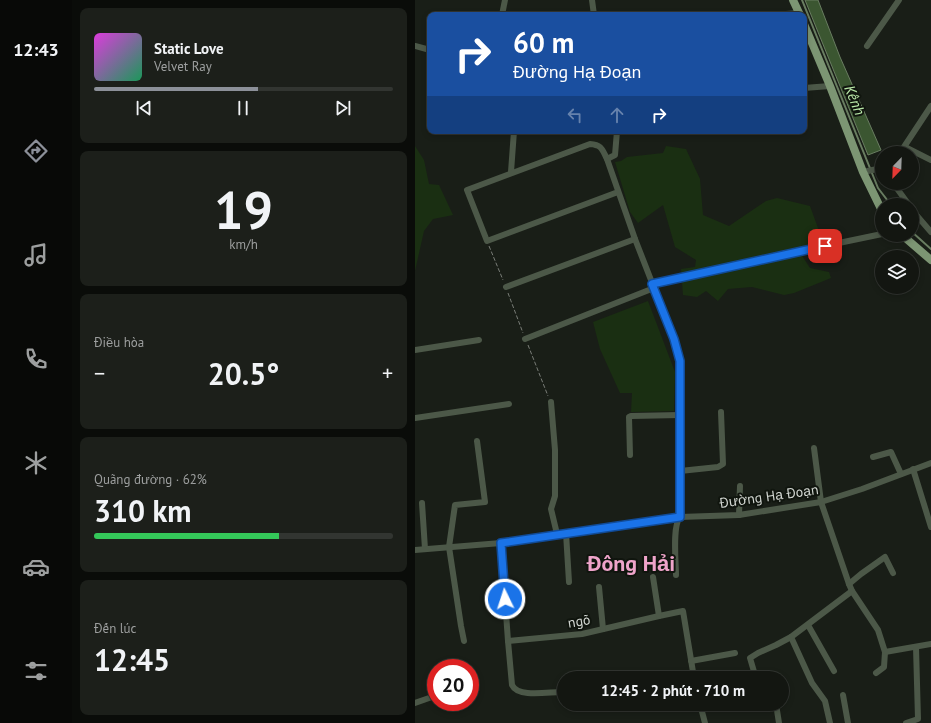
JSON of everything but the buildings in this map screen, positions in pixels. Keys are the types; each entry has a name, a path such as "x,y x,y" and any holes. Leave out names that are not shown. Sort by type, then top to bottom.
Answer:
{"main road":[{"path":"793,0 798,12"},
{"path":"807,31 876,198"},
{"path":"910,242 931,260"}],"street":[{"path":"503,12 505,0"},
{"path":"593,0 594,12"},
{"path":"867,46 899,0"},
{"path":"415,46 427,49"},
{"path":"807,88 830,86"},
{"path":"906,146 931,106"},
{"path":"511,172 514,134"},
{"path":"607,159 615,155 617,134"},
{"path":"618,192 487,241 467,190 511,172 590,144 597,144 601,147 607,159 635,239 674,339 680,361 680,517 676,528 676,575"},
{"path":"919,154 931,160"},
{"path":"865,172 875,170"},
{"path":"919,218 931,232"},
{"path":"525,339 653,286 767,258 875,235"},
{"path":"505,287 635,239"},
{"path":"415,350 479,340"},
{"path":"551,402 555,450 555,496 551,509 557,534"},
{"path":"415,418 509,404"},
{"path":"680,471 719,467 723,464 721,412"},
{"path":"630,455 629,417 680,415"},
{"path":"465,641 461,626 449,546 455,505 485,502 477,441"},
{"path":"814,448 821,502 849,584 878,630 885,652 884,667 876,673"},
{"path":"873,456 891,452 901,474"},
{"name":"Đường Hạ Đoạn","path":"415,550 449,546 501,543 680,517 739,515 821,502 862,489 931,463"},
{"path":"913,470 931,527"},
{"path":"739,515 740,486"},
{"path":"422,503 425,549"},
{"path":"566,533 569,582"},
{"path":"501,543 512,685 516,690 523,693 557,692"},
{"path":"849,584 885,557 893,573"},
{"path":"653,577 659,616"},
{"path":"599,587 603,629"},
{"path":"754,671 750,658 791,637 852,591"},
{"name":"ngõ","path":"508,641 582,634 683,611 693,671"},
{"path":"808,625 835,671"},
{"path":"791,637 811,683 825,701 830,723"},
{"path":"885,652 931,644"},
{"path":"906,723 917,721 915,647"},
{"path":"691,661 735,653"},
{"path":"843,695 848,723"},
{"path":"415,703 427,699"},
{"path":"702,711 705,723"},
{"path":"777,711 779,723"}],"path":[{"path":"487,241 551,402"}],"shaded area":[{"path":"415,146 424,160 429,184 439,185 453,215 433,219 424,231 415,271"},
{"path":"666,146 686,149 700,179 703,215 729,226 766,201 777,198 810,206 826,250 801,254 810,268 829,272 831,278 794,293 784,295 752,287 728,289 718,301 706,291 697,297 683,295 681,269 695,267 696,260 675,247 663,205 638,223 630,212 615,162 621,161 627,157 663,153"},
{"path":"648,301 675,372 674,411 631,412 632,393 620,393 600,349 593,322"}],"water":[{"path":"805,0 818,0 840,57 879,146 875,146 875,152 868,155"}],"waterway":[{"name":"Kênh","path":"802,0 807,12"},
{"name":"Kênh","path":"807,12 878,188 886,198"},
{"name":"Kênh","path":"919,238 931,249"}],"district":[{"name":"Đông Hải","path":"631,563"}],"route":[{"path":"505,599 501,543 680,517 680,361 674,339 652,284 825,246"}]}
